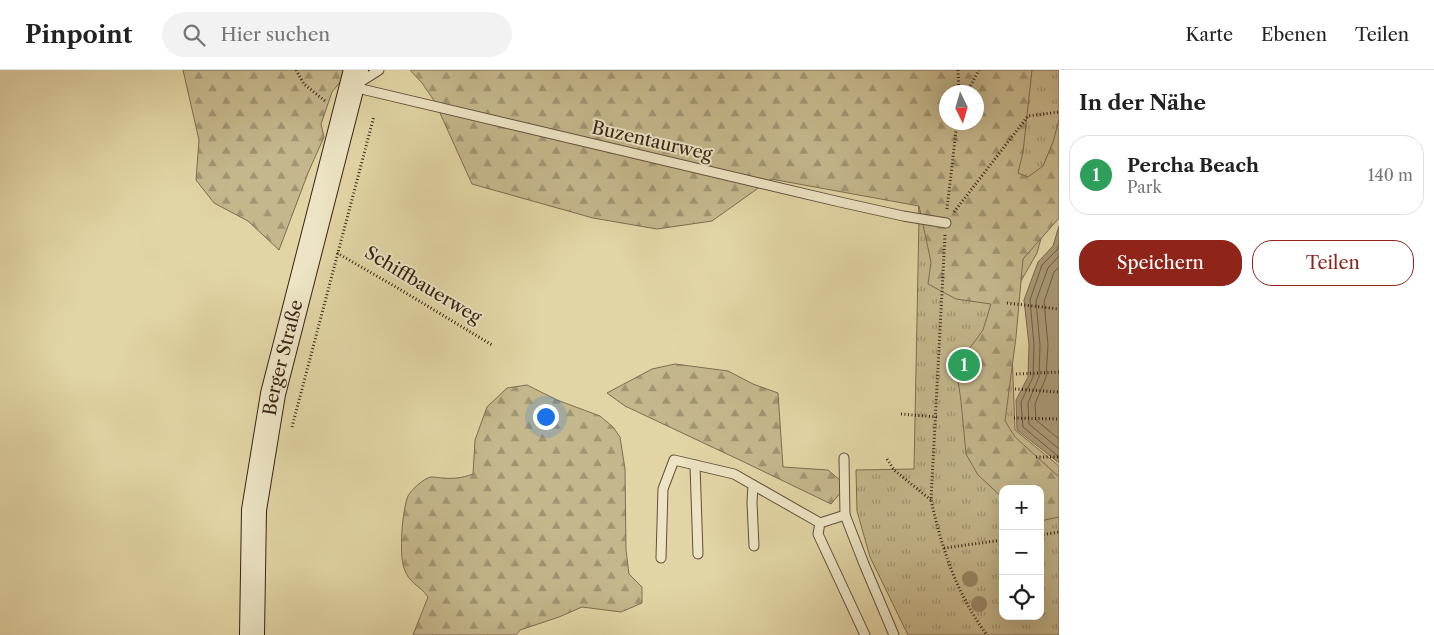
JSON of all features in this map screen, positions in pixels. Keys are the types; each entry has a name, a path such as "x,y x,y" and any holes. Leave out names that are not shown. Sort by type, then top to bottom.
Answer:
{"main road":[{"name":"Berger Straße","path":"252,635 254,510 273,394 354,78"}],"lane":[{"path":"354,78 379,70"},
{"name":"Buzentaurweg","path":"354,78 840,202 946,223"},
{"path":"844,458 845,515 894,635"},
{"path":"661,558 662,489 674,460 734,474 820,522 845,515"},
{"path":"695,465 698,554"},
{"path":"753,485 754,546"},
{"path":"820,522 818,534 866,635"}],"path":[{"path":"958,70 958,85"},
{"path":"970,85 979,70"},
{"path":"946,223 1028,116 1059,112"},
{"path":"290,432 374,116"},
{"path":"956,130 946,223 931,500 944,548 959,590 972,615 987,635"},
{"name":"Schiffbauerweg","path":"337,253 492,345"},
{"path":"1007,303 1059,309"},
{"path":"1016,374 1059,372"},
{"path":"1015,389 1059,392"},
{"path":"900,414 936,417"},
{"path":"1014,418 1059,419"},
{"path":"1036,457 1059,457"},
{"path":"887,459 894,470 931,500"},
{"path":"1044,534 1059,532"},
{"path":"944,548 999,541"}],"green space":[{"path":"183,70 350,70 332,92 321,124 324,137 308,173 279,250 248,221 214,203 196,180 199,140"},
{"path":"410,70 1032,70 1023,152 1018,173 1028,177 1043,166 1053,142 1059,120 1059,218 1023,259 1016,337 1005,421 1015,437 1059,477 1059,517 1044,520 1044,485 999,485 999,494 978,475 966,454 956,367 983,330 991,304 956,299 928,284 931,262 919,206 771,179 712,221 657,229 593,218 472,184 435,102"},
{"path":"914,70 1059,70 1059,173 1037,253 1010,300 1015,430 1059,466 1059,635 908,635 870,557 857,511 856,470 914,469 919,218"},
{"path":"675,364 728,371 753,384 778,393 783,467 828,470 841,481 842,491 831,504 625,406 607,393 652,369"},
{"path":"527,385 557,400 600,416 613,427 620,437 625,469 626,550 629,574 642,587 642,603 621,612 582,607 520,630 516,635 413,635 428,597 411,581 402,562 402,532 408,496 428,478 454,478 473,474 475,440 487,407 507,388"}],"water":[{"path":"1059,226 1059,463 1017,430 1016,400 1028,377 1029,345 1024,300 1038,262 1053,246"}],"place":[{"name":"Percha Beach","path":"964,365"}]}
